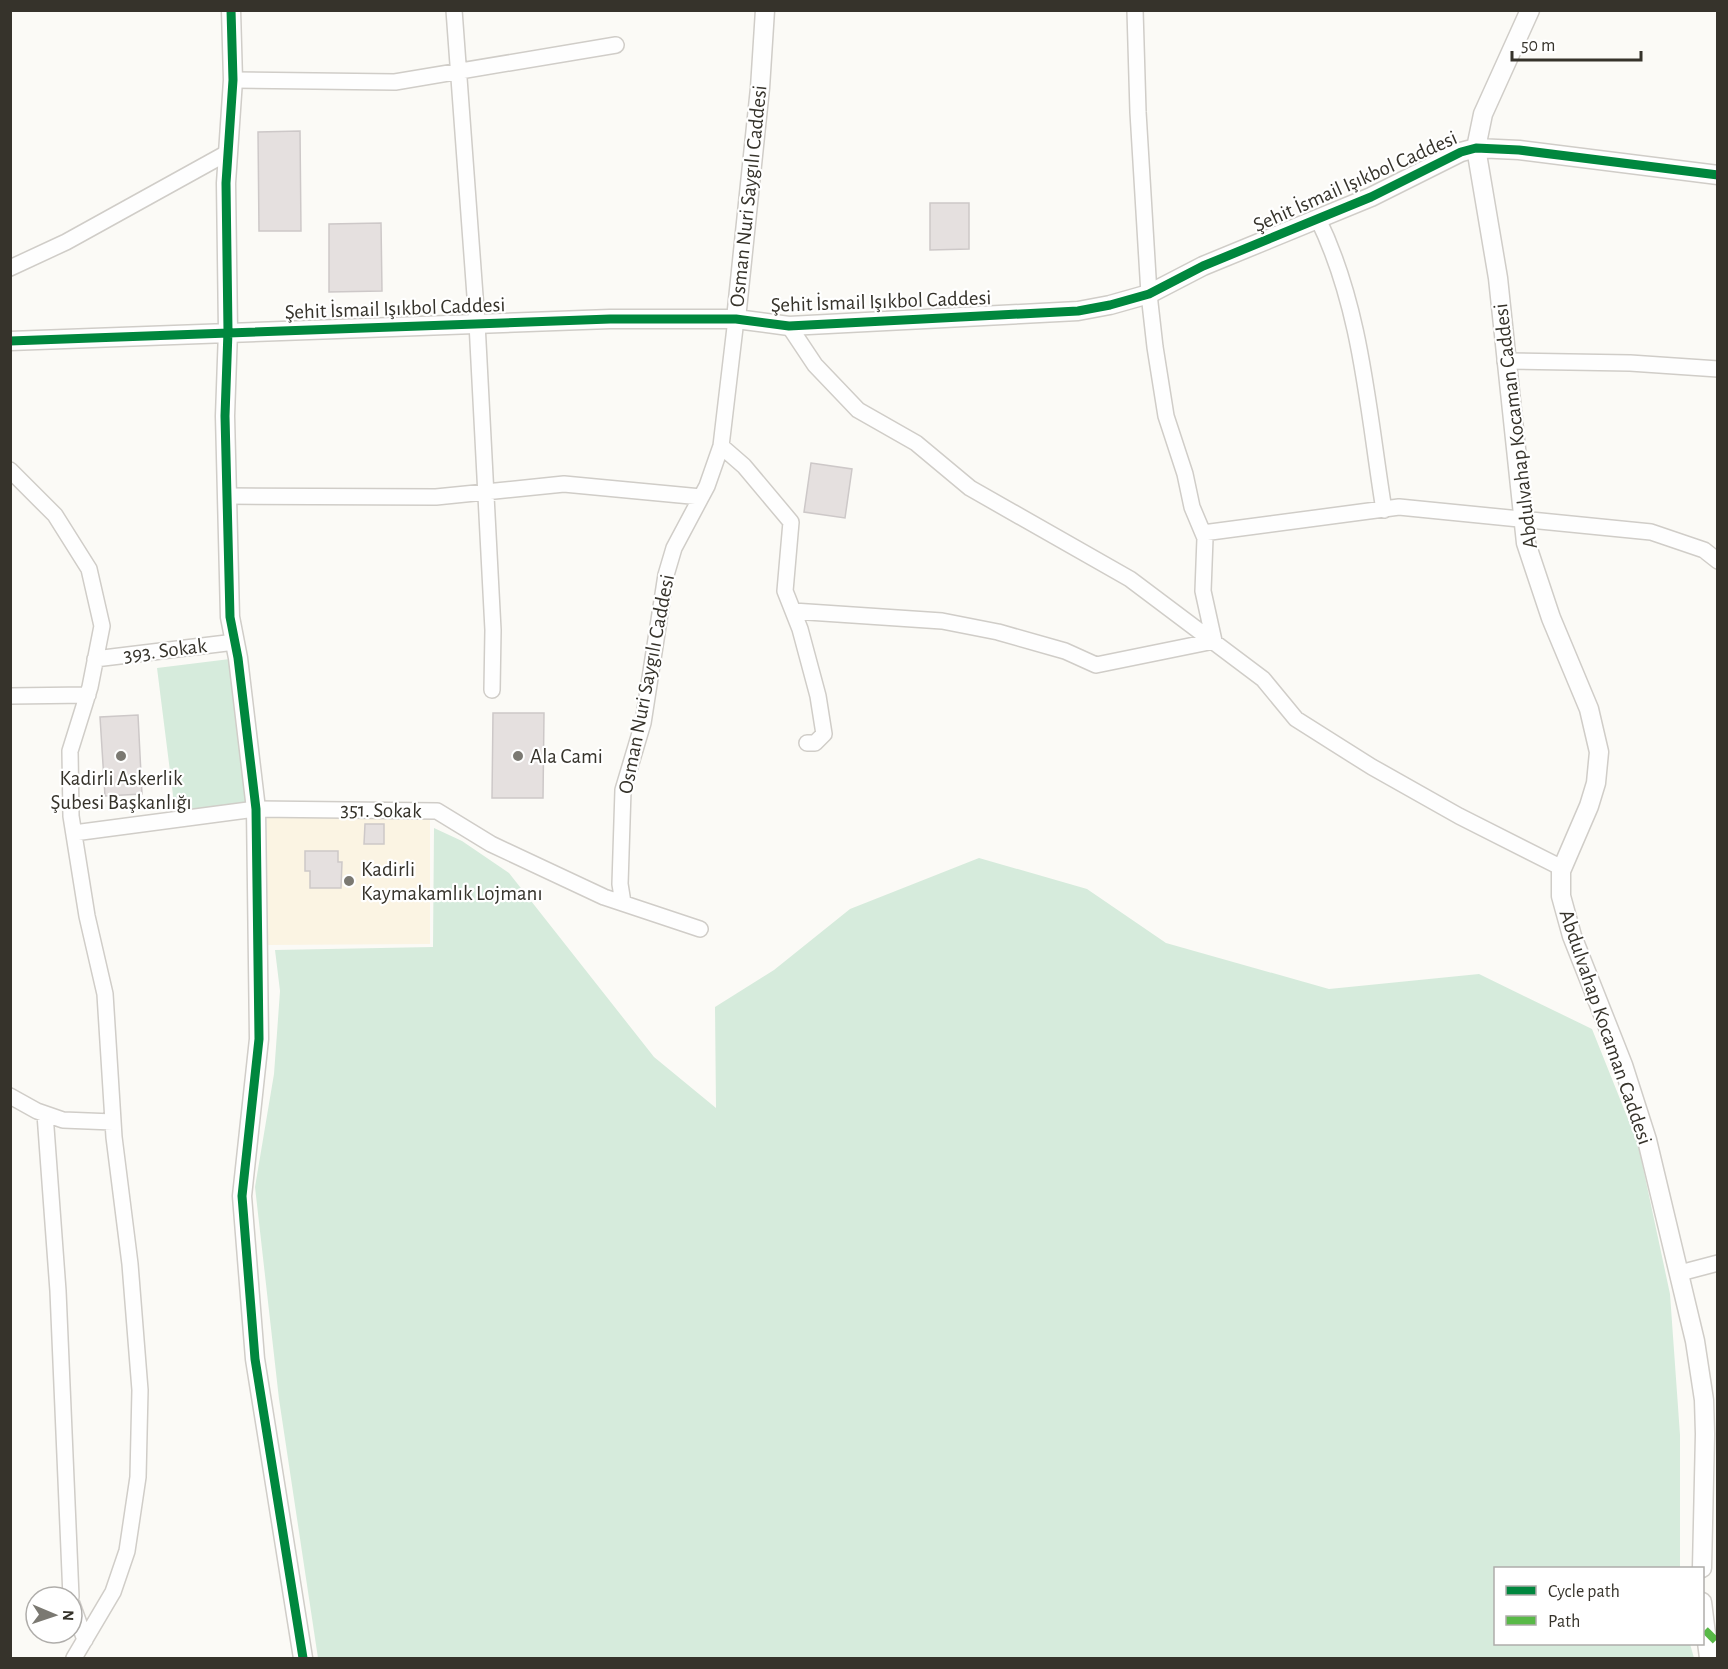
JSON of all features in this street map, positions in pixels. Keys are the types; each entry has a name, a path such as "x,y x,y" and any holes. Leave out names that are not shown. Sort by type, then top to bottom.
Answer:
{"street":[{"path":"231,10 233,80 227,153 228,331 225,416 230,617 256,809 259,1039 242,1196 255,1359 303,1659"},
{"path":"454,10 477,323 493,630 492,690"},
{"name":"Osman Nuri Saygılı Caddesi","path":"623,903 620,884 622,790 631,770 643,723 666,575 674,548 701,497 721,446 760,88 765,10"},
{"path":"1135,10 1138,112 1149,294 1166,416 1185,474 1192,507 1203,533 1203,591 1214,641"},
{"name":"Abdulvahap Kocaman Caddesi","path":"1530,10 1483,114 1476,148 1493,244 1522,519 1534,572 1589,709 1599,752 1596,783 1589,806 1562,868 1559,883 1565,916 1634,1098 1680,1273 1695,1341 1704,1400 1702,1567"},
{"path":"233,80 395,82 616,45"},
{"name":"Şehit İsmail Işıkbol Caddesi","path":"10,341 127,339 228,331 610,319 736,319 789,326 1078,311 1149,294 1203,266 1371,197 1461,152 1476,148 1519,150 1718,175"},
{"path":"10,268 66,242 227,153"},
{"path":"1318,219 1331,247 1348,298 1384,510"},
{"path":"789,326 815,365 858,410 916,443 970,488 1130,579 1263,679 1296,719 1372,767 1562,868"},
{"path":"1505,361 1630,363 1718,369"},
{"path":"721,446 744,466 791,522 785,591 818,696 824,734 815,743 807,743"},
{"path":"10,470 55,515 89,569 102,626 88,695 70,751 74,833 87,916 105,994 113,1122 130,1264 140,1390 138,1477 126,1551 113,1593 74,1659"},
{"path":"227,496 436,497 564,484 701,497"},
{"path":"1203,533 1399,507 1651,532 1704,550 1718,561"},
{"path":"792,611 942,621 998,632 1065,651 1096,665 1214,641"},
{"name":"393. Sokak","path":"96,659 235,642"},
{"path":"10,696 88,695"},
{"name":"351. Sokak","path":"74,833 256,809 437,811 491,844 623,903 700,929"},
{"path":"10,1096 45,1114 63,1120 113,1122"},
{"path":"45,1114 58,1291 71,1585"},
{"path":"1680,1273 1718,1263"},
{"path":"1704,1610 1711,1636 1709,1659"}],"shaded area":[{"name":"Kadirli Kaymakamlık Lojmanı","path":"430,817 430,944 267,945 267,818"}],"green space":[{"path":"238,658 256,809 176,819 157,668"},
{"path":"434,828 462,841 509,873 654,1057 716,1108 715,1007 774,970 850,909 979,858 1087,889 1166,943 1329,989 1479,974 1592,1029 1638,1144 1670,1294 1680,1435 1680,1567 1494,1567 1494,1645 1690,1645 1694,1658 318,1658 279,1399 255,1187 274,1074 280,991 275,950 433,947"}],"building":[{"path":"300,131 301,231 259,231 258,132"},
{"path":"930,203 969,203 969,249 930,250"},
{"path":"381,223 382,291 329,292 329,224"},
{"path":"811,463 852,469 845,518 804,512"},
{"name":"Ala Cami","path":"493,713 544,713 543,798 492,798"},
{"name":"Kadirli Askerlik Şubesi Başkanlığı","path":"138,715 142,794 105,796 100,717"},
{"path":"365,824 384,824 384,844 364,844"},
{"name":"Kadirli Kaymakamlık Lojmanı","path":"305,851 338,851 338,862 342,862 341,888 310,888 310,871 305,871"}],"marked path":[{"path":"1705,1630 1718,1643"}],"cycle path":[{"path":"231,10 233,80 226,183 228,331 225,416 230,617 238,658 256,809 259,1039 242,1196 255,1359 303,1658"},
{"path":"10,341 610,319 736,319 789,326 1078,311 1149,294 1203,266 1371,197 1461,152 1476,148 1519,150 1718,175"}],"place":[{"name":"Kadirli Askerlik Şubesi Başkanlığı","path":"121,756"},
{"name":"Ala Cami","path":"518,756"},
{"name":"Kadirli Kaymakamlık Lojmanı","path":"349,881"}]}
